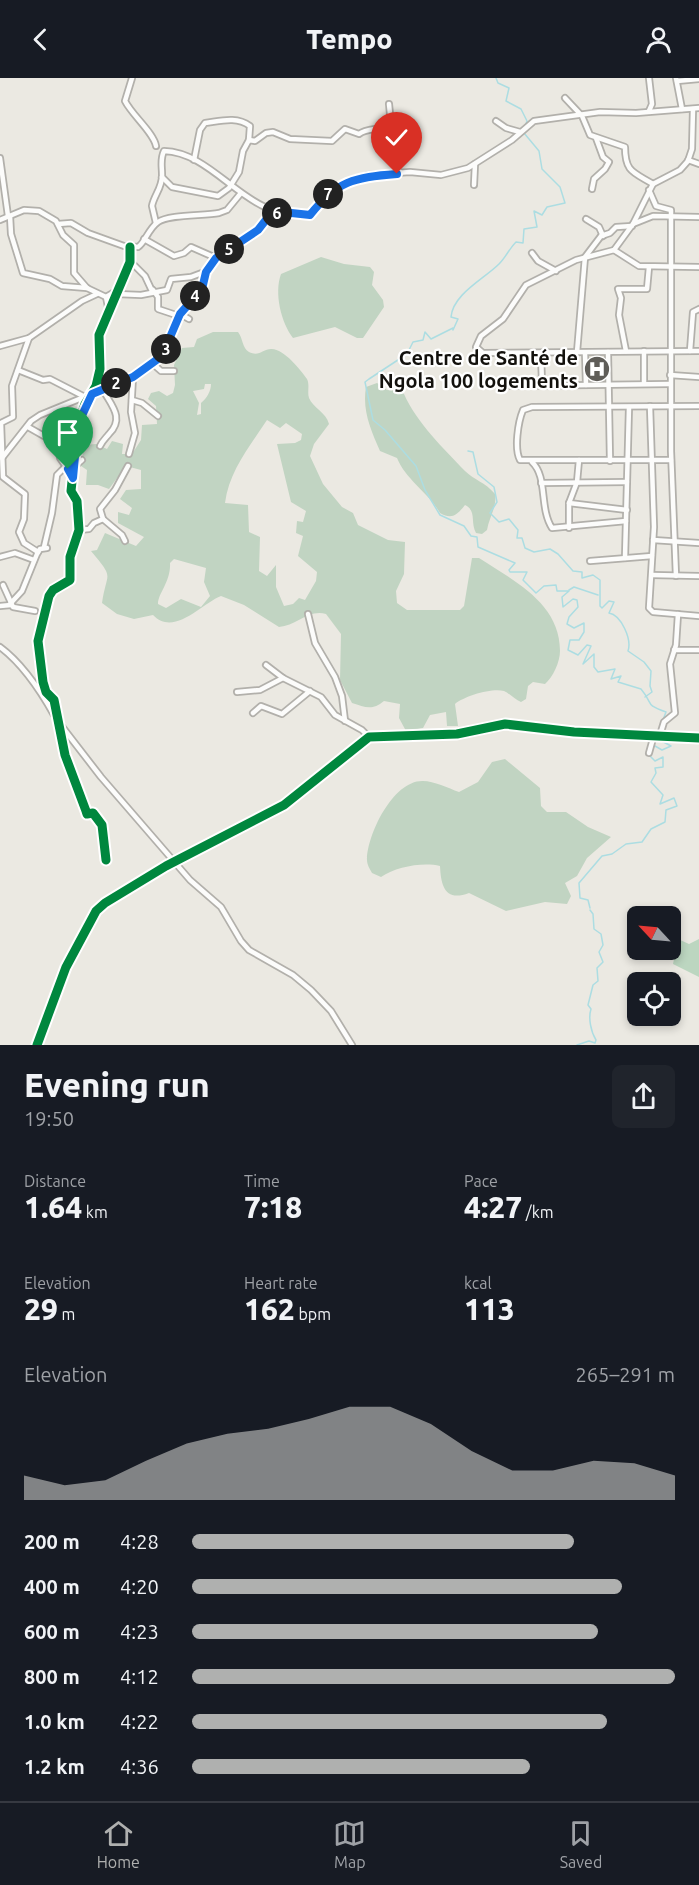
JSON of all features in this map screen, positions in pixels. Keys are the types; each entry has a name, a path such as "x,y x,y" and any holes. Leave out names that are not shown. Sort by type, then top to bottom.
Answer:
{"street":[{"path":"132,78 125,101 136,119 154,139 156,146"},
{"path":"649,78 652,104 649,111"},
{"path":"682,109 676,79 699,79"},
{"path":"565,98 582,116 591,135 625,147 625,165 631,172 653,184"},
{"path":"249,140 255,141 266,133 273,132 290,140 332,141 345,129 359,134 363,130 378,130 391,124 389,104"},
{"path":"156,223 152,206 162,177 161,157 164,151 174,151 194,160 230,187 267,208 310,215 329,193 351,180 368,175 410,172 441,175 475,164 508,144 534,121 600,112 696,108 692,149 688,160 680,170 653,184 632,225 614,250 572,261 556,272 526,285 503,319 481,336 476,347 483,353 699,351"},
{"path":"162,177 172,187 218,196 230,187 239,172 243,151 249,140 250,126 245,122 228,120 205,123 200,130 194,160"},
{"path":"496,121 506,128 522,131"},
{"path":"592,189 594,179 609,162 603,157 597,138"},
{"path":"0,158 11,234 23,273 50,279 62,286 87,288"},
{"path":"688,160 699,164"},
{"path":"474,185 475,164"},
{"path":"649,190 656,206 670,210 670,406 676,576"},
{"path":"0,220 24,210 34,210 58,224 71,223 88,233 130,247 141,246 144,238 156,223 177,216 193,217 219,213 227,210 241,193"},
{"path":"0,459 43,413 133,377 152,363 166,349 179,316 202,289 207,271 216,258 258,230 269,216 282,212"},
{"path":"577,352 585,257 603,236 616,227 632,225 653,216 699,217"},
{"path":"586,219 599,227 603,236"},
{"path":"58,224 63,236 74,245 74,273 87,288 106,297"},
{"path":"144,238 174,256 184,253 190,247 216,258"},
{"path":"106,860 102,825 93,813 87,814 65,755 54,700 44,687 39,637 49,596 70,580 70,557 79,530 77,501 71,491 78,424 100,372 99,335 130,261 130,247"},
{"path":"614,250 636,265 699,267"},
{"path":"532,253 538,261 556,272"},
{"path":"130,261 145,276 158,297 159,309 189,319"},
{"path":"626,351 619,315 621,298 618,289 647,289 649,267"},
{"path":"117,294 141,295 153,290 167,290 171,279 207,271"},
{"path":"106,297 119,288"},
{"path":"0,346 28,338 82,301 97,294"},
{"path":"106,297 110,312"},
{"path":"690,351 693,312 699,309"},
{"path":"28,338 12,386 13,417 1,423 0,459 4,480 21,489 25,494 24,519 19,532 24,543 38,552"},
{"path":"17,342 24,346"},
{"path":"644,351 644,382"},
{"path":"608,352 610,461"},
{"path":"541,353 542,384"},
{"path":"585,353 586,385"},
{"path":"152,363 161,371 174,371"},
{"path":"18,370 43,380 50,379 85,397"},
{"path":"670,375 699,377"},
{"path":"129,454 135,433 132,400 133,377"},
{"path":"511,386 608,385 644,382 670,384"},
{"path":"100,446 117,423 114,405 103,390"},
{"path":"132,400 141,403 158,416"},
{"path":"650,406 653,540 651,610 699,615"},
{"path":"671,460 520,460 518,455 521,416 526,408 699,406"},
{"path":"626,558 629,407"},
{"path":"28,427 58,444 60,458 73,478"},
{"path":"75,466 82,460"},
{"path":"568,528 569,503 578,482 579,460"},
{"path":"531,461 537,467 544,512 550,526 555,530 626,521"},
{"path":"12,606 22,591 38,552 45,548 57,475 66,466"},
{"path":"125,541 122,535 103,519 100,509 115,490 128,466"},
{"path":"541,483 627,482"},
{"path":"569,503 627,510"},
{"path":"79,530 89,529 103,519"},
{"path":"653,540 699,543"},
{"path":"0,557 15,553 34,560"},
{"path":"590,561 652,556"},
{"path":"652,575 699,576"},
{"path":"3,585 12,606 13,616"},
{"path":"0,606 35,611"},
{"path":"308,614 315,643 335,677 342,696 345,721"},
{"path":"649,753 664,722 675,713 670,664 678,614"},
{"path":"0,647 14,657 39,690 58,722 101,777 190,880 221,907 241,941 260,957 293,975 310,990 331,1011 352,1045"},
{"path":"674,650 699,650"},
{"path":"266,665 283,678 321,697 335,715 366,732 369,737"},
{"path":"237,692 260,690 283,678"},
{"path":"253,713 261,706 282,714 310,691"},
{"path":"37,1045 66,967 96,911 114,896 284,805 369,737 457,734 499,724 574,732 699,738"}],"shaded area":[{"name":"Centre de Santé de Ngola 100 logements","path":"586,355 606,355 607,383 587,384"}],"green space":[{"path":"321,257 344,264 370,267 374,272 372,285 383,300 384,307 363,338 357,338 335,327 293,338 289,331 280,307 278,290 281,274"},
{"path":"213,332 238,332 249,352 256,354 268,349 281,352 304,375 308,381 309,398 329,424 314,444 310,456 323,484 342,507 353,513 358,525 388,540 405,542 404,574 396,591 397,603 407,610 460,610 464,606 472,558 479,558 533,595 552,619 558,634 559,660 548,681 545,684 533,682 528,686 526,699 521,702 499,690 478,693 465,698 455,704 458,726 447,726 446,712 430,715 423,728 406,731 399,718 400,704 384,701 376,706 368,707 352,703 340,680 341,634 326,614 313,614 279,627 244,605 221,596 187,617 170,622 161,621 153,615 134,619 117,614 102,603 107,580 106,571 91,551 97,550 105,533 136,546 144,537 118,523 118,512 129,515 132,508 120,499 126,490 141,489 141,470 126,466 109,489 98,485 86,485 87,470 81,466 84,445 96,444 107,449 112,441 123,444 122,454 132,454 141,440 142,425 157,424 156,406 148,399 151,393 159,391 167,396 173,393 174,365 182,348 194,347 197,339","holes":["205,384 211,384 210,389 207,397 201,403 201,414 197,415 199,403 193,391 204,389","267,420 280,428 286,423 302,434 301,440 295,443 277,444 291,502 306,511 303,522 297,521 296,533 303,536 298,556 317,572 316,581 305,600 299,598 293,604 284,606 276,587 276,565 267,576 259,571 260,537 249,532 248,505 225,503 231,480 247,449","174,559 206,568 204,582 210,596 201,607 181,599 166,608 158,604 169,576 170,563"]},
{"path":"377,383 387,390 404,394 423,425 439,444 465,471 495,494 495,504 487,530 482,534 476,533 469,507 465,505 457,514 451,516 440,513 406,473 397,458 380,451 365,404 366,387"},
{"path":"505,759 540,788 541,806 547,812 566,812 588,827 611,837 587,858 577,876 565,883 571,896 567,904 545,902 506,911 469,893 450,894 443,886 440,866 409,866 381,877 372,873 367,860 372,837 384,811 402,789 412,783 427,781 459,792 478,782 492,762"},
{"path":"699,939 699,977 673,964 674,960 681,960 681,940 689,944"}],"waterway":[{"path":"496,78 498,83 509,88 506,101 521,109 527,121 525,126"},
{"path":"524,133 539,151 542,169 560,187 565,203 547,207 542,215 534,211 537,227 524,229 523,243 516,242 499,264 457,301 451,317 458,319 453,330 453,328 431,339 425,332 423,340 413,342 407,354 365,382 373,420 385,430 416,466 425,490 440,515 464,526 471,536 477,537 478,547 515,563 509,570 510,572 527,572 523,580 536,593 544,586 556,585 557,591 569,591 562,597 563,607 573,599 577,600 578,607 569,617 567,624 574,628 584,623 584,632 579,640 570,640 568,650 578,655 587,645 591,646 583,664 594,654 594,667 598,672 615,669 611,679 621,676 618,682 641,689 652,705 666,712 657,735"},
{"path":"468,451 473,452 478,474 494,487 497,502 490,513 499,522 509,519 518,530 517,538 522,538 525,548 534,552 550,549 558,554 573,571 582,572 582,578 593,575 600,580 600,606 602,608 609,601 614,602 609,613 618,618 624,628 628,640 628,651 644,662 651,671 652,692 645,697"},
{"path":"569,590 574,587 598,595"},
{"path":"652,748 655,746 662,750 671,746 658,739"},
{"path":"590,908 588,900 580,898 579,883 602,856 612,854 626,844 642,842 651,829 665,822 666,810 677,806 674,798 660,804 663,795 651,782 656,773 655,768 663,767 663,757 655,761 649,755"},
{"path":"577,1045 589,1041 595,1043 596,1040 590,1025 591,1009 588,1005 593,985 598,981 597,968 603,962 599,952 603,945 601,934 594,929 593,914 590,910"}],"cycle path":[{"path":"106,860 102,825 93,813 87,814 65,755 54,700 46,692 43,682 38,641 49,596 53,590 70,580 70,557 79,530 77,501 71,491 78,424 85,404 96,386 100,369 99,335 130,262 130,247"},
{"path":"37,1045 66,967 96,911 105,903 166,866 284,805 369,737 457,734 505,724 574,732 699,738"}],"place":[{"name":"Centre de Santé de Ngola 100 logements","path":"597,369"}],"route":[{"path":"68,469 73,478 78,424 84,413 85,404 92,394 133,377 162,356 182,310 190,306 197,292 202,289 206,272 216,258 227,249 236,247 258,230 269,216 282,212 307,216 329,193 351,180 368,175 397,174"}]}
